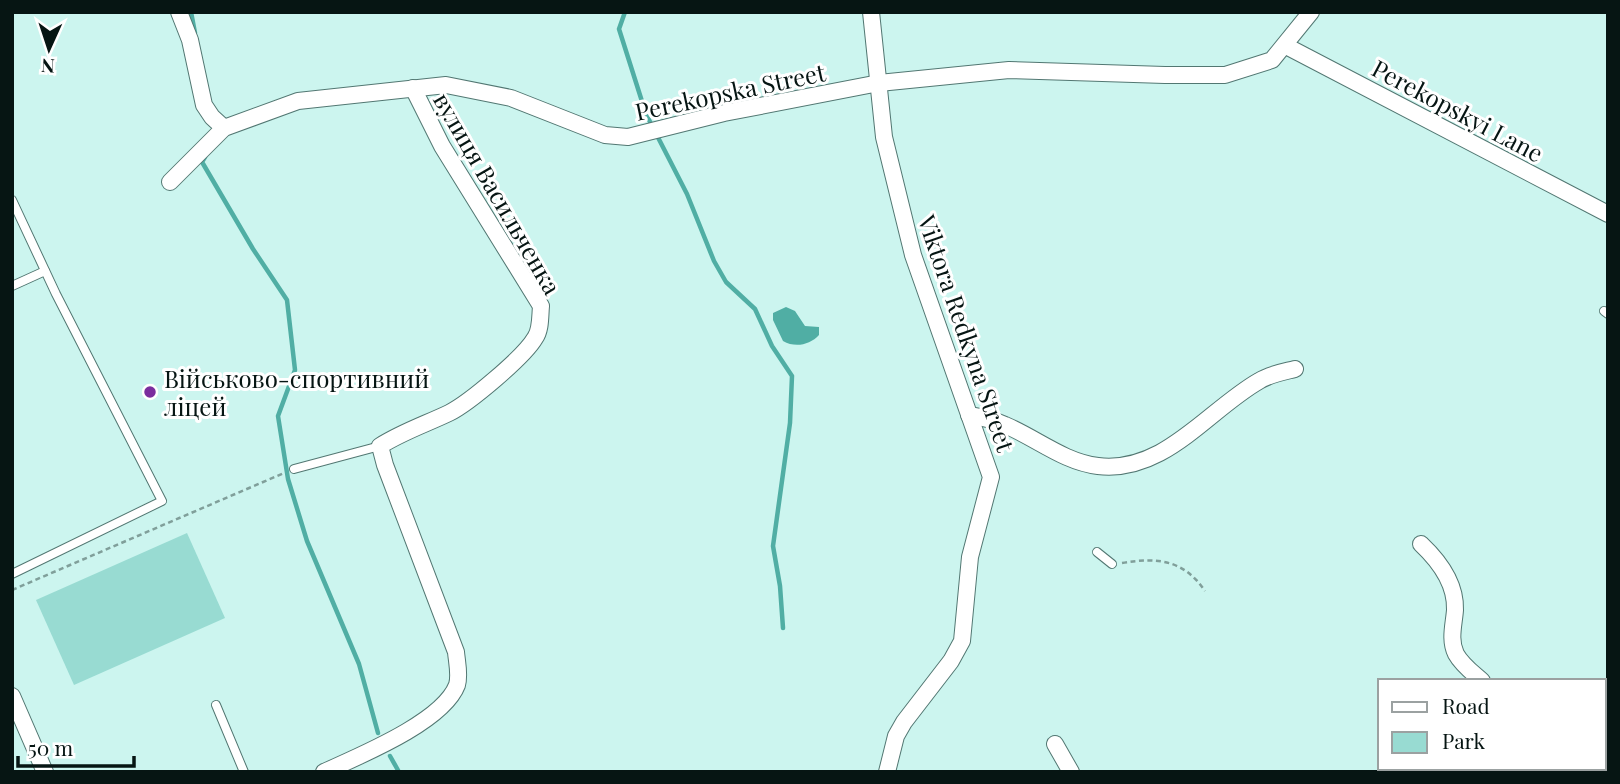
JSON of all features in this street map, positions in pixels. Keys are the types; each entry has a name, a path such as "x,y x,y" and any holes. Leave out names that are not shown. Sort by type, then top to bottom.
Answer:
{"street":[{"path":"179,12 190,40 204,105 224,128"},
{"name":"Viktora Redkyna Street","path":"871,12 884,137 914,255 991,477 974,535 961,641 951,661 896,736 887,772"},
{"name":"Perekopska Street","path":"170,182 224,128 298,101 446,85 511,98 605,135 628,137 724,113 878,83 1009,70 1225,75 1272,60 1311,12"},
{"name":"Perekopskyi Lane","path":"1286,46 1608,214"},
{"name":"вулиця Васильченка","path":"380,446 453,412 498,377 536,337 541,306 442,145 413,88"},
{"path":"970,415 1004,425 1085,464 1131,466 1184,437 1261,379 1295,369"},
{"path":"324,772 380,747 430,716 448,699 457,684 456,652 380,446"},
{"path":"1421,544 1445,573 1453,593 1454,652 1480,679"},
{"path":"12,696 45,772"},
{"path":"1055,744 1071,772"}],"lane":[{"path":"12,200 162,502 12,574"},
{"path":"12,286 45,271"},
{"path":"294,469 380,446"},
{"path":"1097,552 1112,564"},
{"path":"216,705 244,772"}],"path":[{"path":"12,590 294,469"},
{"path":"1112,564 1140,561 1178,566 1196,577 1205,591"}],"green space":[{"path":"187,533 225,618 74,685 36,600"}],"shaded area":[{"path":"786,307 795,311 805,326 819,327 819,335 802,344 783,341 773,320 773,313"}],"waterway":[{"path":"191,12 195,33"},
{"path":"625,12 619,29 646,114 687,194 714,261 726,282 755,309 772,346 792,376 790,423 773,546 780,586 783,628"},
{"path":"205,157 202,162 253,249 287,300 295,370 278,416 288,479 307,541 359,664 378,733"},
{"path":"390,756 399,772"}],"place":[{"name":"Військово-спортивний ліцей","path":"150,392"}]}
